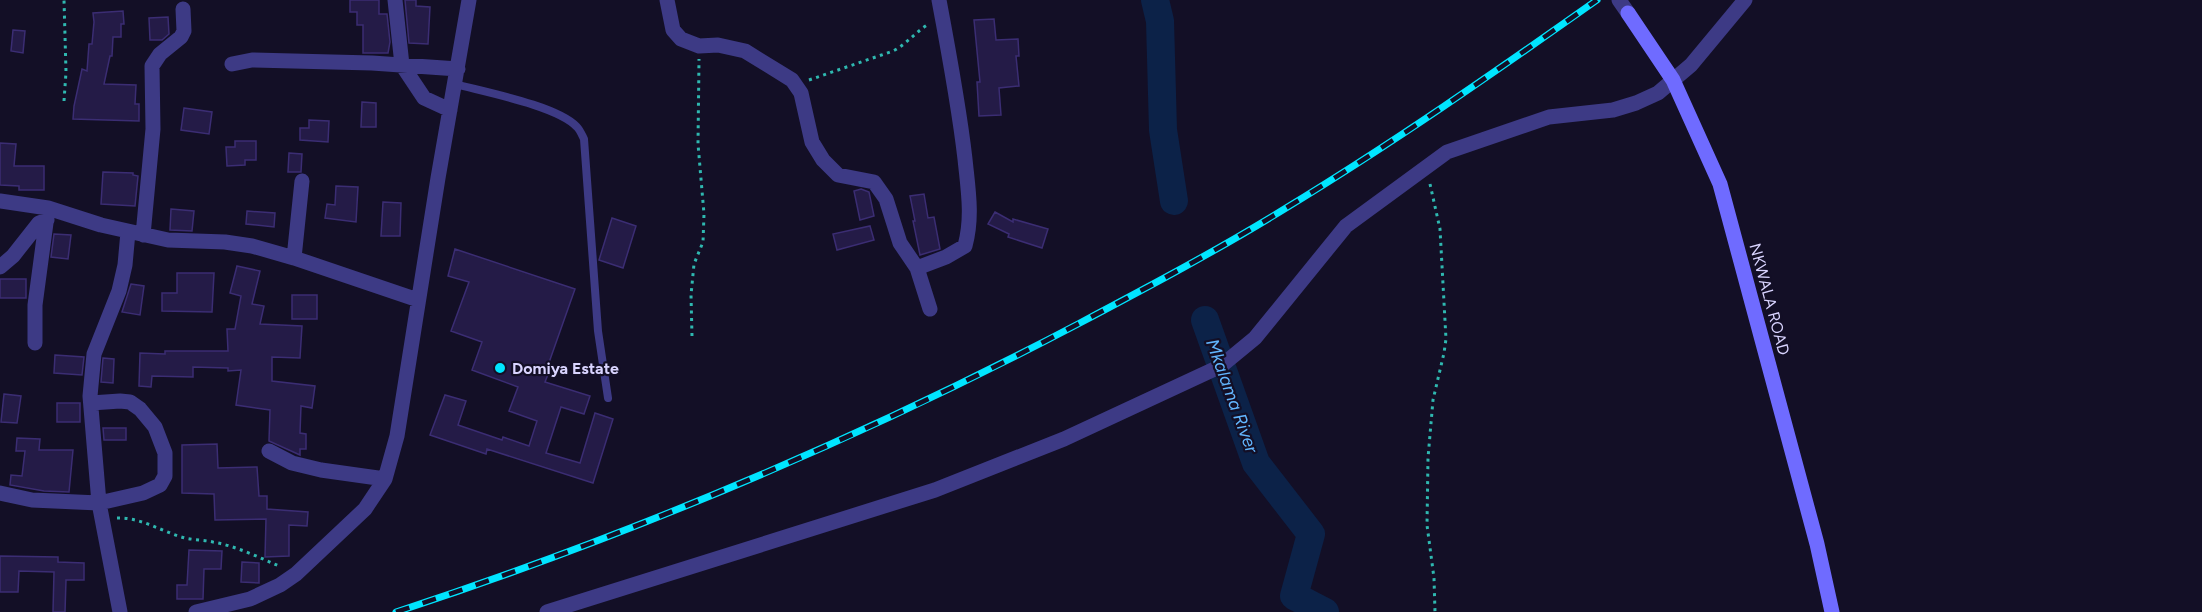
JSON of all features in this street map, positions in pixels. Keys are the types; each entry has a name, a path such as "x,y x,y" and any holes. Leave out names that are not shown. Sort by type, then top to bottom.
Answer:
{"street":[{"path":"395,0 402,65 424,98 450,110"},
{"path":"196,612 231,605 259,595 296,574 365,508 385,479 397,436 469,0"},
{"path":"667,0 673,30 681,39 699,45 718,45 745,51 792,80 801,93 812,142 823,160 838,175 874,182 886,199 900,243 917,268 930,309"},
{"path":"917,268 965,246 970,228 970,204 959,104 939,0"},
{"name":"NKWALA ROAD","path":"1619,0 1673,80 1720,184 1817,544 1832,612"},
{"path":"547,612 935,490 1064,439 1221,366 1256,338 1346,226 1448,152 1550,117 1613,110 1658,93 1691,65 1744,0"},
{"path":"120,612 99,503 93,448 91,403 94,354 119,291 136,233 153,129 152,66 160,54 181,37 184,31 183,9"},
{"path":"232,64 252,60 402,65 457,76"},
{"path":"294,258 302,181"},
{"path":"0,201 47,214 168,240 238,243 294,258 418,300"},
{"path":"0,267 13,256 47,214"},
{"path":"35,343 35,305 47,214"},
{"path":"0,493 32,500 99,503 143,493 160,485 165,476 166,465 161,439 155,427 140,409 130,402 91,403"},
{"path":"269,451 292,463 321,470 385,479"}],"lane":[{"path":"457,76 569,120 578,128 584,139 597,320 608,398"}],"path":[{"path":"64,0 66,72 64,101"},
{"path":"796,86 893,51 905,45 926,26 943,20"},
{"path":"692,336 694,264 703,242 704,214 698,144 699,45"},
{"path":"1426,168 1440,229 1446,339 1432,400 1428,458 1426,525 1434,578 1435,612"},
{"path":"104,523 118,518 127,518 162,528 184,538 213,542 243,551 296,574"}],"building":[{"path":"350,0 379,0 379,14 387,14 390,42 388,53 363,53 363,25 357,25 357,12 350,12"},
{"path":"405,0 416,0 416,6 430,7 428,44 409,43"},
{"path":"123,11 124,24 121,24 121,37 113,37 112,56 110,56 104,84 136,85 135,104 139,104 139,121 73,119 82,69 87,71 89,44 92,44 93,13"},
{"path":"168,17 169,34 162,40 150,40 149,18"},
{"path":"994,19 996,40 1018,39 1019,56 1016,56 1019,86 999,88 1001,115 979,116 977,82 980,82 974,20"},
{"path":"13,30 25,31 23,53 11,51"},
{"path":"362,102 376,103 376,127 361,127"},
{"path":"184,108 212,112 209,134 181,130"},
{"path":"309,120 329,121 328,142 300,140 300,128 309,128"},
{"path":"235,141 256,141 256,160 245,160 245,165 227,166 226,147 235,147"},
{"path":"0,143 16,144 14,166 44,166 44,190 19,190 19,186 0,185"},
{"path":"289,153 302,154 301,172 288,172"},
{"path":"103,172 133,173 138,176 135,206 101,204"},
{"path":"336,186 358,187 356,222 325,218 327,204 335,205"},
{"path":"861,189 869,192 874,216 860,220 854,191"},
{"path":"924,194 928,218 934,217 940,249 920,255 910,196"},
{"path":"383,202 401,203 400,236 381,236"},
{"path":"171,209 194,211 192,231 170,230"},
{"path":"247,211 275,213 274,227 246,224"},
{"path":"995,212 1013,222 1013,219 1048,229 1042,248 1008,237 1009,234 988,224"},
{"path":"612,218 636,226 623,268 599,260"},
{"path":"870,226 874,240 837,250 833,234"},
{"path":"54,234 71,235 68,259 51,257"},
{"path":"455,249 575,289 546,371 549,372 545,382 590,396 584,414 561,407 546,453 580,463 595,413 613,419 593,483 487,449 486,454 430,435 445,395 466,401 458,425 502,440 503,437 529,446 537,421 509,411 518,387 472,370 482,342 451,331 469,282 448,276"},
{"path":"237,266 260,271 252,304 264,306 260,324 302,326 300,358 272,357 272,381 315,386 312,408 301,406 300,433 306,434 306,449 300,449 300,455 269,441 270,410 236,405 241,370 228,371 228,368 193,367 193,377 152,376 151,387 139,386 140,353 228,351 227,329 235,329 241,296 230,293"},
{"path":"177,273 214,273 212,312 162,311 162,293 177,293"},
{"path":"0,279 26,279 26,298 0,298"},
{"path":"131,284 144,286 140,315 122,312"},
{"path":"292,295 317,295 317,319 292,319"},
{"path":"55,355 84,357 82,375 54,373"},
{"path":"103,358 114,359 113,383 101,382"},
{"path":"4,394 21,396 17,423 1,422"},
{"path":"57,403 80,403 80,422 57,422"},
{"path":"103,428 126,428 126,440 104,440"},
{"path":"17,438 40,439 39,450 73,450 69,492 44,491 10,485 11,475 22,476 25,451 16,451"},
{"path":"217,444 218,468 257,467 259,496 267,496 267,509 308,512 307,526 289,525 289,556 265,557 266,519 215,520 214,494 182,493 182,445"},
{"path":"189,550 222,551 221,569 204,569 203,599 177,599 177,585 187,585"},
{"path":"0,556 58,557 58,562 84,563 84,580 66,580 65,612 53,612 54,572 19,571 18,592 0,592"},
{"path":"242,562 259,563 259,583 241,582"}],"waterway":[{"name":"Mkalama River","path":"1155,0 1160,21 1163,130 1174,201"},
{"name":"Mkalama River","path":"1205,320 1256,463 1311,534 1294,596 1325,612"}],"railway":[{"path":"396,612 571,551 743,482 912,407 1078,324 1235,239 1286,208 1405,133 1597,0"}],"place":[{"name":"Domiya Estate","path":"500,368"}]}
